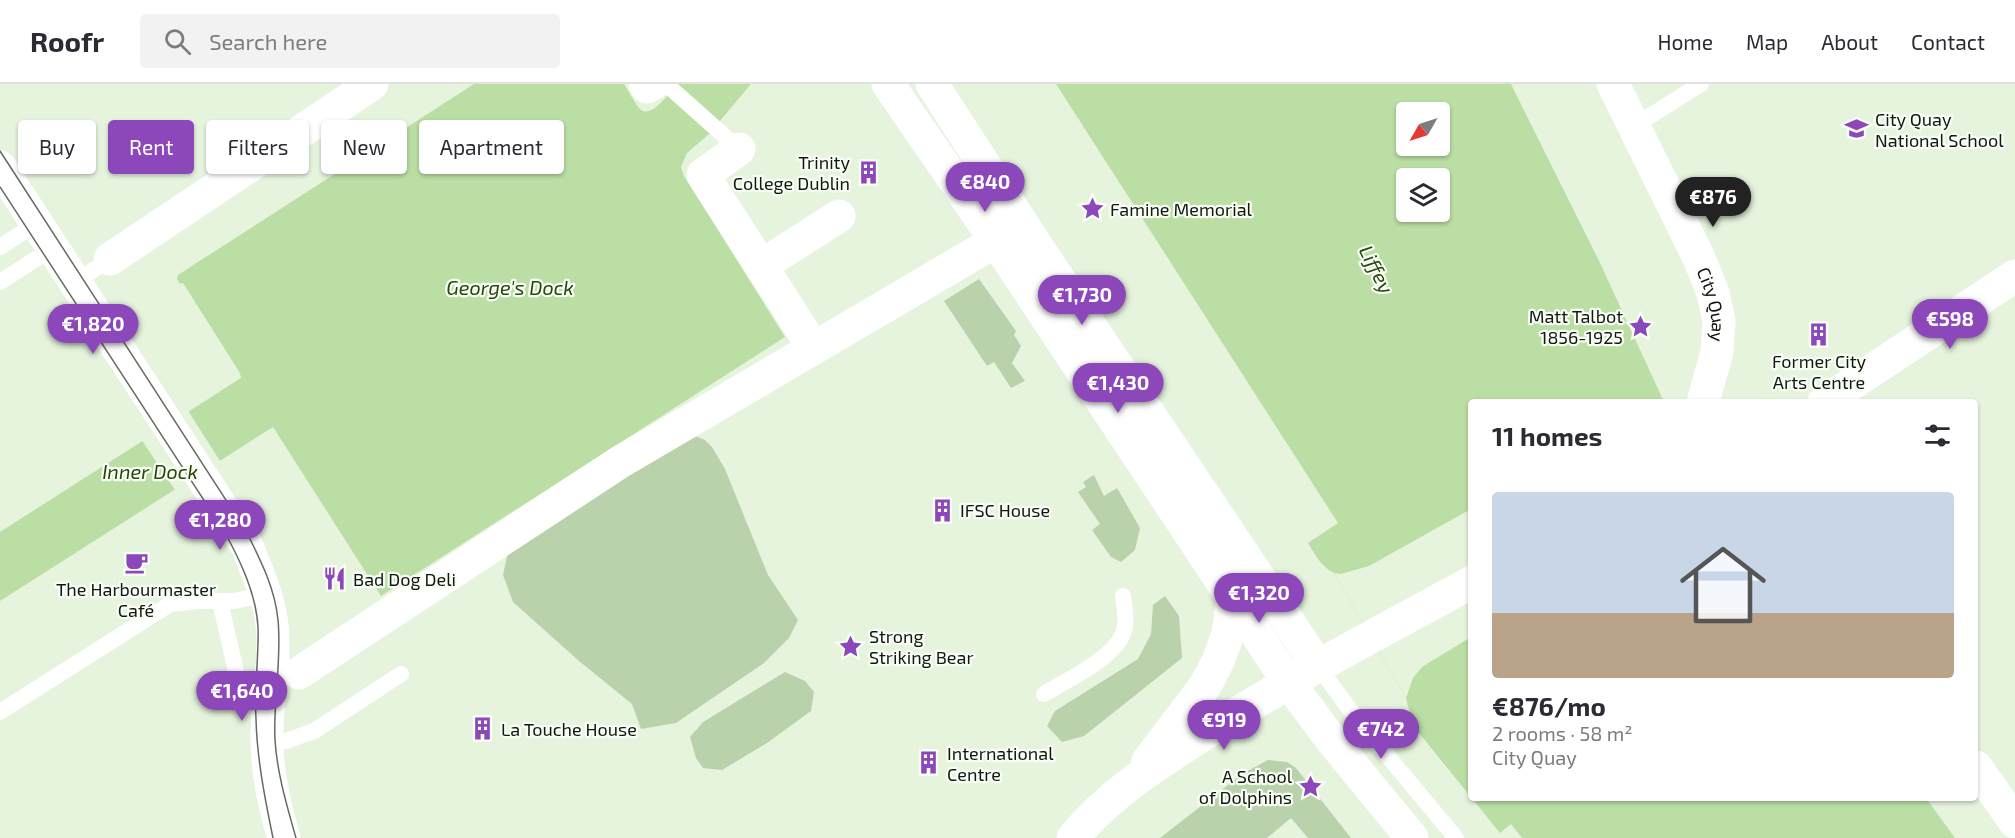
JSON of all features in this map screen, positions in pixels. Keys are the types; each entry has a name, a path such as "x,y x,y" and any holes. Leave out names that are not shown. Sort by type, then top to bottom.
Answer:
{"main road":[{"path":"110,259 372,84"},
{"path":"645,84 647,87 653,84"},
{"path":"888,84 996,241 1289,683 1330,738 1412,838"},
{"path":"932,84 1036,245 1318,666"},
{"name":"City Quay","path":"1613,84 1698,256 1713,293 1719,321 1717,352 1704,399"},
{"path":"738,142 703,175 813,347"},
{"path":"0,167 247,546 266,594 272,634 267,742 271,786 284,838"},
{"path":"761,266 839,216"},
{"path":"299,673 620,462 996,241"},
{"path":"1829,399 2015,276"},
{"path":"1073,838 1107,802 1134,779 1233,715 1468,584"},
{"path":"1134,779 1206,686 1228,634 1233,598"},
{"path":"1978,770 2015,822"}],"lane":[{"path":"666,84 738,142"},
{"path":"1634,126 1701,84"},
{"path":"0,248 45,235"},
{"path":"0,282 45,235"},
{"path":"75,282 110,259"},
{"path":"0,712 170,604 235,601 266,594"},
{"path":"1044,694 1103,657 1121,638 1126,616 1123,596"},
{"path":"220,602 242,697"},
{"path":"1318,666 1356,718 1456,838"},
{"path":"267,742 286,741 314,731 401,674"}],"shaded area":[{"path":"979,279 1016,331 1014,335 1021,346 1012,363 1025,381 1011,388 994,362 987,366 944,301"},
{"path":"688,433 705,440 725,469 768,575 798,620 789,638 764,663 676,723 641,729 632,704 579,661 513,602 503,575 508,552"},
{"path":"1094,475 1104,496 1117,488 1140,528 1135,550 1121,562 1111,557 1092,530 1100,524 1078,492 1086,487 1083,482"},
{"path":"1165,596 1179,616 1182,658 1084,736 1062,742 1047,726 1055,711 1138,659 1151,634 1153,605"},
{"path":"785,672 805,681 814,692 811,711 767,743 722,770 703,768 696,758 690,737 703,722"},
{"path":"1268,760 1287,762 1296,768 1351,838 1308,838 1291,818 1267,838 1160,838 1242,774"}],"water":[{"name":"George's Dock","path":"474,84 624,84 640,109 649,111 660,104 677,84 751,84 709,134 687,153 681,167 684,176 785,337 381,596 273,427 0,601 0,532 241,378 183,283 180,284 177,279 178,275 335,174 407,174 407,127"},
{"name":"Liffey","path":"1056,84 1511,84 1600,263 1663,399 1468,399 1468,793 1419,733 1412,722 1406,698 1334,573 1316,556 1308,543 1338,523"},
{"path":"1474,801 1928,801 1955,838 1522,838 1511,824 1500,833"}],"pier":[{"path":"187,409 222,464 177,493 141,439"},
{"path":"1468,511 1468,639 1422,667 1413,678 1406,698 1334,573 1341,574 1369,566"}],"tram line":[{"path":"0,151 246,531 261,563 274,597 278,620 275,740 280,777 296,838"},
{"path":"0,187 224,531 241,565 251,589 257,614 258,749 273,838"}],"place":[{"name":"City Quay National School","path":"1857,129"},
{"name":"Trinity College Dublin","path":"868,172"},
{"name":"Famine Memorial","path":"1092,209"},
{"name":"Matt Talbot 1856-1925","path":"1641,326"},
{"name":"Former City Arts Centre","path":"1819,335"},
{"name":"IFSC House","path":"942,510"},
{"name":"The Harbourmaster Café","path":"136,563"},
{"name":"Bad Dog Deli","path":"335,579"},
{"name":"Strong Striking Bear","path":"851,646"},
{"name":"La Touche House","path":"483,729"},
{"name":"International Centre","path":"929,763"},
{"name":"A School of Dolphins","path":"1310,786"}],"water label":[{"name":"Inner Dock","path":"150,471"}]}
